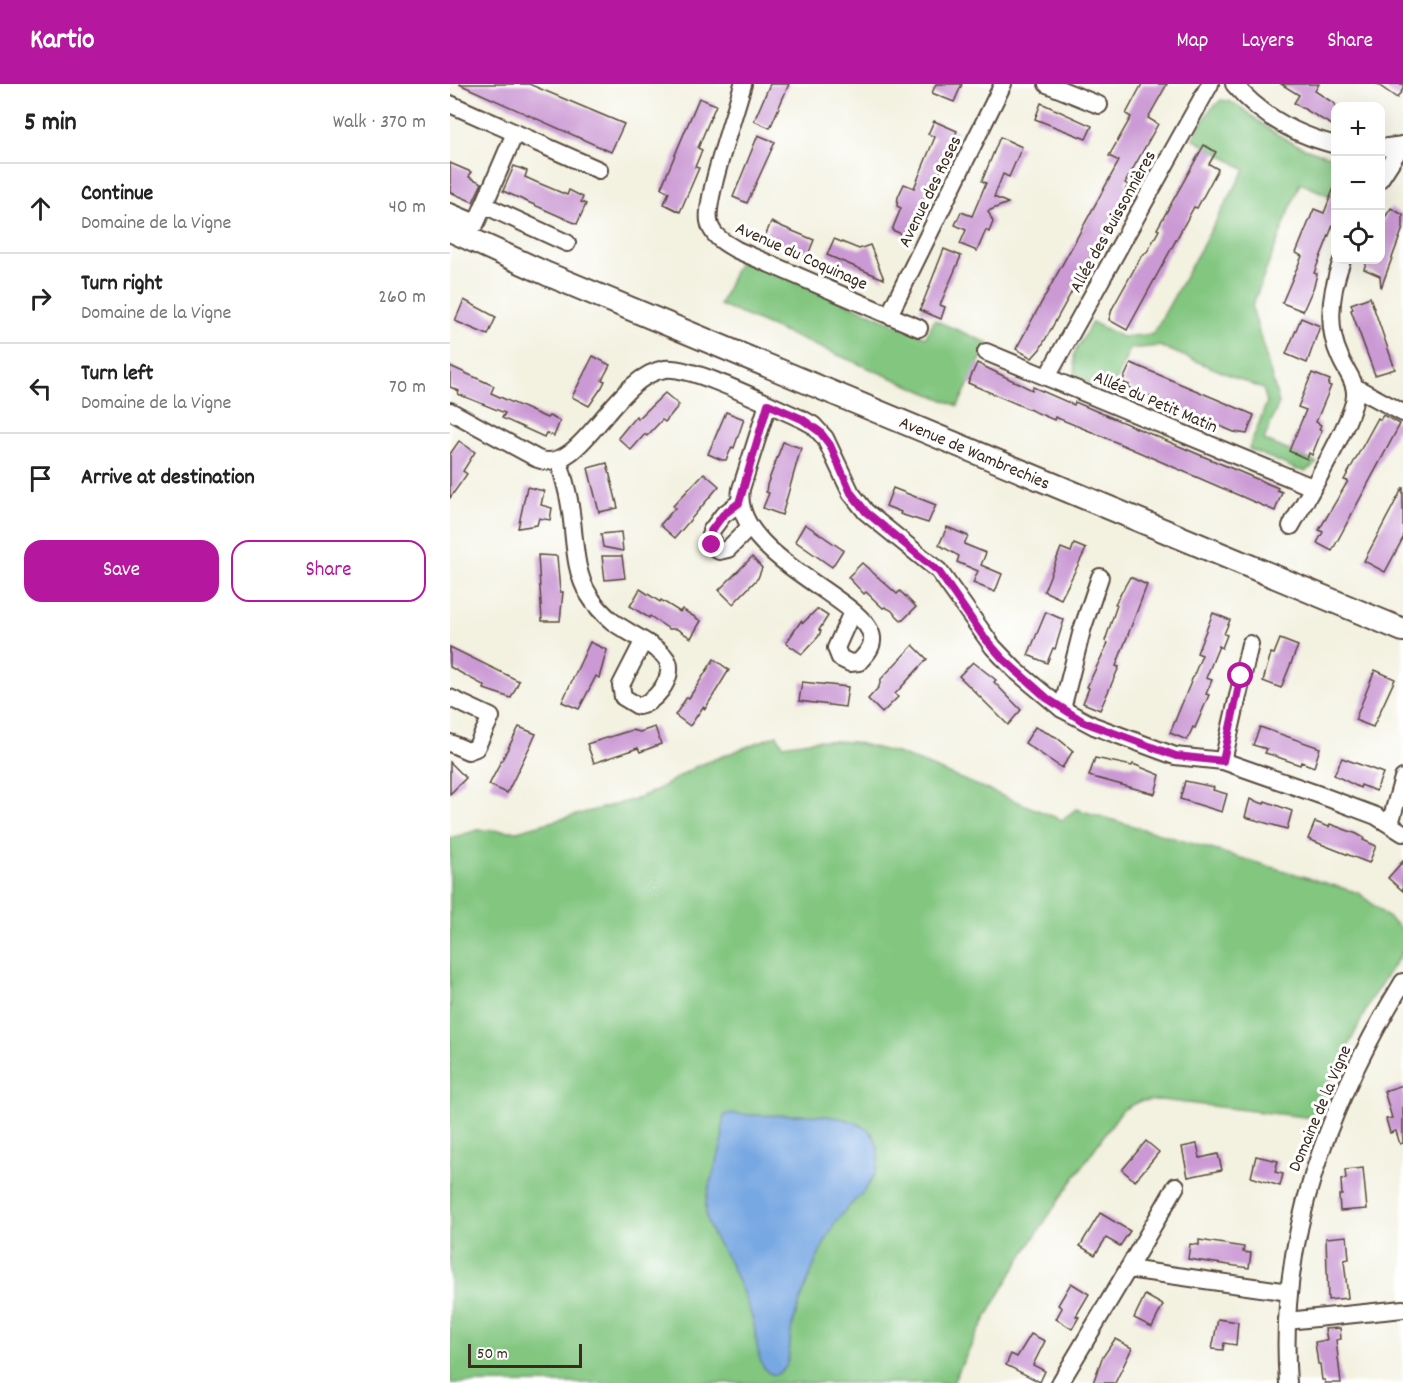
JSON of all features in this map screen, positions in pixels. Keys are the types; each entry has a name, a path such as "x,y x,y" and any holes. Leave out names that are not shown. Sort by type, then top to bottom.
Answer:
{"main road":[{"name":"Avenue de Wambrechies","path":"450,230 547,274 1403,630"},
{"name":"Avenue de Wambrechies","path":"450,245 547,274"}],"street":[{"name":"Avenue du Coquinage","path":"743,84 711,199 709,220 716,237 737,250 919,328"},
{"name":"Avenue des Roses","path":"889,315 1003,84"},
{"path":"1047,84 1099,105"},
{"name":"Allée des Buissonnières","path":"1047,377 1210,84"},
{"path":"1234,84 1276,120 1309,137 1331,144"},
{"path":"450,104 599,170"},
{"path":"450,212 476,223 515,133"},
{"path":"1385,147 1403,145"},
{"path":"1385,172 1403,145"},
{"path":"484,205 567,243"},
{"path":"1291,526 1348,420 1356,397 1355,387 1338,352 1331,322 1332,298 1341,264"},
{"name":"Allée du Petit Matin","path":"986,352 1312,487"},
{"path":"450,411 538,459 545,462 559,461 574,450 633,384 655,371 673,369 688,372 802,419 820,432 830,445 851,493 866,512 939,572 993,647 1015,670 1062,709 1094,726 1176,756 1223,761 1362,810 1397,829 1403,778"},
{"path":"1355,387 1403,413"},
{"path":"750,527 728,549 719,551 712,545 710,536 714,526 723,515 739,503 768,404"},
{"path":"559,461 570,502 580,573 587,593 606,616 643,642"},
{"path":"739,503 750,527 806,580 852,612"},
{"path":"1062,709 1082,630 1100,577"},
{"path":"1223,761 1250,644"},
{"path":"450,698 491,717 476,748 468,751 450,743"},
{"name":"Domaine de la Vigne","path":"1288,1383 1289,1292 1301,1215 1312,1170 1368,1041 1403,982"},
{"path":"1060,1383 1176,1186"},
{"path":"1128,1269 1289,1292"},
{"path":"1287,1321 1403,1309"}],"green space":[{"path":"1221,100 1228,101 1289,141 1331,156 1331,196 1300,183 1252,307 1279,403 1264,440 1317,463 1306,471 1298,470 1249,449 1267,402 1263,389 1160,346 1130,349 1111,392 1083,381 1075,374 1074,354 1092,322 1122,337 1153,334 1245,169 1193,139 1209,111"},
{"path":"740,258 926,337 934,320 988,343 958,406 720,305"},
{"path":"777,735 783,745 816,740 853,742 900,754 1062,820 1076,809 1359,893 1403,930 1403,951 1373,996 1313,1118 1161,1100 1140,1101 1122,1110 1031,1242 990,1311 953,1383 450,1383 450,838 478,830 517,831 635,799 655,791 695,767"}],"water":[{"path":"732,1113 837,1118 867,1129 874,1137 877,1146 878,1162 873,1177 863,1192 839,1217 816,1262 792,1327 786,1367 776,1375 769,1373 760,1360 750,1311 728,1259 710,1229 706,1213 709,1187 722,1142 722,1125 725,1115"}],"building":[{"path":"459,84 529,84 624,124 611,152"},
{"path":"770,84 789,84 770,128 754,121"},
{"path":"936,84 962,84 954,102 932,93"},
{"path":"1142,84 1167,84 1148,118 1158,124 1125,183 1128,185 1125,191 1127,192 1040,349 1032,358 1016,349 1119,161 1109,156 1131,117 1126,114"},
{"path":"1281,84 1319,84 1315,91 1332,102 1331,125 1294,103 1299,95"},
{"path":"1377,84 1403,84 1403,89 1397,98"},
{"path":"699,98 716,105 698,148 702,150 695,167 699,168 680,212 664,204 669,192 661,188"},
{"path":"1041,103 1092,126 1086,139 1035,119"},
{"path":"934,121 957,131 939,175 935,173 909,237 892,230 901,208 897,206 898,197 904,184 914,188 935,137 928,134"},
{"path":"758,135 775,142 747,203 733,197"},
{"path":"1000,137 1022,147 1009,177 1003,174 994,197 1008,203 988,211 993,222 989,232 986,230 977,251 960,244 966,230 955,225 961,212 972,216 986,183 982,181"},
{"path":"1204,145 1216,152 1209,164 1218,169 1197,208 1194,207 1127,330 1109,320 1112,309 1142,255 1147,252 1159,230 1157,229"},
{"path":"450,163 471,172 469,177 482,183 473,202 450,192"},
{"path":"514,166 527,171 525,177 536,182 567,195 569,190 583,197 581,202 586,204 577,224 503,191"},
{"path":"1331,195 1331,230 1314,273 1317,274 1314,286 1303,311 1282,303 1302,256 1296,253 1314,209 1324,213"},
{"path":"1391,208 1403,215 1403,228 1381,288 1380,276 1364,269 1366,264 1385,264 1385,217"},
{"path":"771,222 814,240 807,257 764,239"},
{"path":"834,239 859,249 870,245 884,279 827,255"},
{"path":"944,249 961,256 940,305 945,307 941,319 920,310"},
{"path":"1370,297 1395,369 1375,375 1351,310 1353,309 1351,304"},
{"path":"464,300 496,317 488,335 455,321"},
{"path":"1301,318 1320,326 1307,363 1286,354"},
{"path":"593,356 610,365 602,380 605,381 602,387 589,406 572,397"},
{"path":"977,363 1032,390 1033,387 1074,405 1075,402 1278,488 1277,490 1282,492 1275,511 1097,434 1055,417 1054,420 968,383"},
{"path":"1131,363 1254,415 1247,434 1234,432 1128,387 1129,385 1122,382"},
{"path":"450,366 494,386 491,393 547,418 549,416 560,421 554,436 546,433 544,437 502,418 505,413 458,394 459,391 450,387"},
{"path":"1312,373 1330,380 1328,385 1331,386 1316,422 1321,425 1319,429 1322,430 1312,455 1309,453 1307,459 1289,451 1306,410 1298,407"},
{"path":"665,393 679,405 665,422 662,420 647,436 645,434 631,450 618,438 636,416 638,419"},
{"path":"726,412 744,419 734,448 732,447 726,460 722,460 708,454"},
{"path":"1383,415 1400,424 1332,551 1317,543 1323,532 1319,530 1348,481 1344,480 1378,418 1380,420"},
{"path":"459,441 475,452 463,471 467,474 450,498 450,454"},
{"path":"783,442 801,448 782,515 763,508 769,493 766,492 767,485"},
{"path":"607,463 618,508 599,512 588,468"},
{"path":"704,473 719,486 675,538 660,525 675,508 673,506"},
{"path":"527,487 544,491 541,505 552,508 550,520 539,518 537,525 518,528"},
{"path":"1403,487 1403,538 1385,572 1364,561"},
{"path":"893,488 936,505 928,523 900,514 901,512 886,506"},
{"path":"805,524 843,550 832,567 795,541"},
{"path":"947,527 968,536 964,544 986,553 981,565 1002,574 995,592 973,583 978,571 957,562 959,556 939,545"},
{"path":"621,532 623,551 603,547 601,534"},
{"path":"1074,544 1086,549 1061,599 1044,591 1061,548 1071,552"},
{"path":"538,555 557,556 560,592 563,592 560,621 542,621"},
{"path":"602,556 622,556 625,578 605,580"},
{"path":"752,557 762,568 758,578 733,604 719,590"},
{"path":"862,563 897,594 900,591 916,607 902,621 866,592 864,594 848,577"},
{"path":"1130,577 1147,585 1116,666 1119,667 1100,710 1083,703 1089,688 1087,687 1108,643 1105,641 1117,605 1115,604"},
{"path":"640,589 660,602 661,600 680,612 682,609 701,621 691,638 677,629 669,629 630,606"},
{"path":"817,609 828,616 819,630 821,631 818,637 802,654 786,643 801,621 803,623"},
{"path":"1046,612 1064,620 1055,649 1053,648 1047,663 1028,655"},
{"path":"1213,613 1230,620 1224,634 1227,635 1222,648 1219,646 1206,678 1212,680 1206,694 1209,695 1195,728 1193,727 1187,740 1170,733 1202,655 1197,653"},
{"path":"1280,639 1298,646 1281,688 1263,681 1271,653 1274,654"},
{"path":"590,642 607,650 599,678 596,676 579,709 562,702"},
{"path":"913,645 927,659 895,694 898,697 882,713 868,699 879,687 881,679"},
{"path":"450,647 519,681 511,698 484,689 485,686 450,667"},
{"path":"714,659 729,670 705,709 703,707 690,726 675,715"},
{"path":"973,662 996,680 994,682 1021,710 1008,725 959,676"},
{"path":"1375,670 1395,679 1373,727 1355,720"},
{"path":"802,682 848,687 845,707 799,701"},
{"path":"519,727 536,734 507,793 489,785"},
{"path":"655,727 661,744 640,752 638,748 594,763 587,744 632,730 640,732"},
{"path":"1035,727 1056,737 1073,751 1062,768 1025,743"},
{"path":"1260,727 1320,748 1314,767 1301,762 1300,765 1265,753 1267,749 1253,745"},
{"path":"1095,758 1132,766 1133,764 1160,775 1155,794 1089,776"},
{"path":"1342,758 1383,773 1376,791 1361,785 1360,788 1334,775"},
{"path":"450,762 466,778 450,794"},
{"path":"1185,781 1214,787 1213,790 1227,794 1222,812 1180,799"},
{"path":"1250,799 1264,804 1265,801 1292,811 1287,829 1245,817"},
{"path":"1315,822 1329,827 1330,824 1357,834 1364,838 1363,840 1376,846 1369,863 1308,839"},
{"path":"1403,861 1403,891 1388,878"},
{"path":"1403,1085 1403,1143 1400,1144 1396,1131 1390,1133 1386,1119 1392,1118 1384,1091"},
{"path":"1146,1141 1159,1152 1135,1181 1122,1170"},
{"path":"1197,1144 1200,1158 1218,1154 1222,1170 1188,1177 1182,1147"},
{"path":"1256,1156 1278,1161 1275,1172 1283,1174 1280,1186 1251,1177"},
{"path":"1363,1168 1367,1209 1340,1211 1339,1195 1342,1195 1341,1180 1346,1179 1345,1170"},
{"path":"1100,1213 1130,1231 1120,1246 1106,1238 1095,1255 1080,1246"},
{"path":"1347,1236 1349,1259 1344,1260 1348,1298 1328,1300 1326,1238"},
{"path":"1199,1240 1244,1247 1243,1252 1251,1253 1249,1268 1188,1259 1190,1244 1199,1245"},
{"path":"1071,1283 1089,1294 1076,1316 1079,1317 1072,1329 1056,1319 1062,1308 1058,1305"},
{"path":"1145,1295 1163,1305 1152,1327 1134,1318"},
{"path":"1218,1319 1238,1322 1236,1345 1224,1343 1223,1350 1212,1349"},
{"path":"1340,1328 1341,1339 1336,1340 1341,1383 1325,1383 1325,1380 1322,1380 1320,1364 1318,1364 1315,1342 1327,1340 1325,1329"},
{"path":"1031,1334 1045,1341 1033,1365 1045,1371 1040,1382 1006,1365 1011,1354 1017,1357"},
{"path":"1115,1339 1132,1348 1115,1383 1093,1383 1102,1358"}],"route":[{"path":"712,545 711,531 718,520 739,503 741,489 768,404 802,419 820,432 830,445 851,493 866,512 882,527 913,548 948,581 975,625 1003,659 1048,699 1075,717 1176,756 1187,759 1223,761 1241,676"}]}
